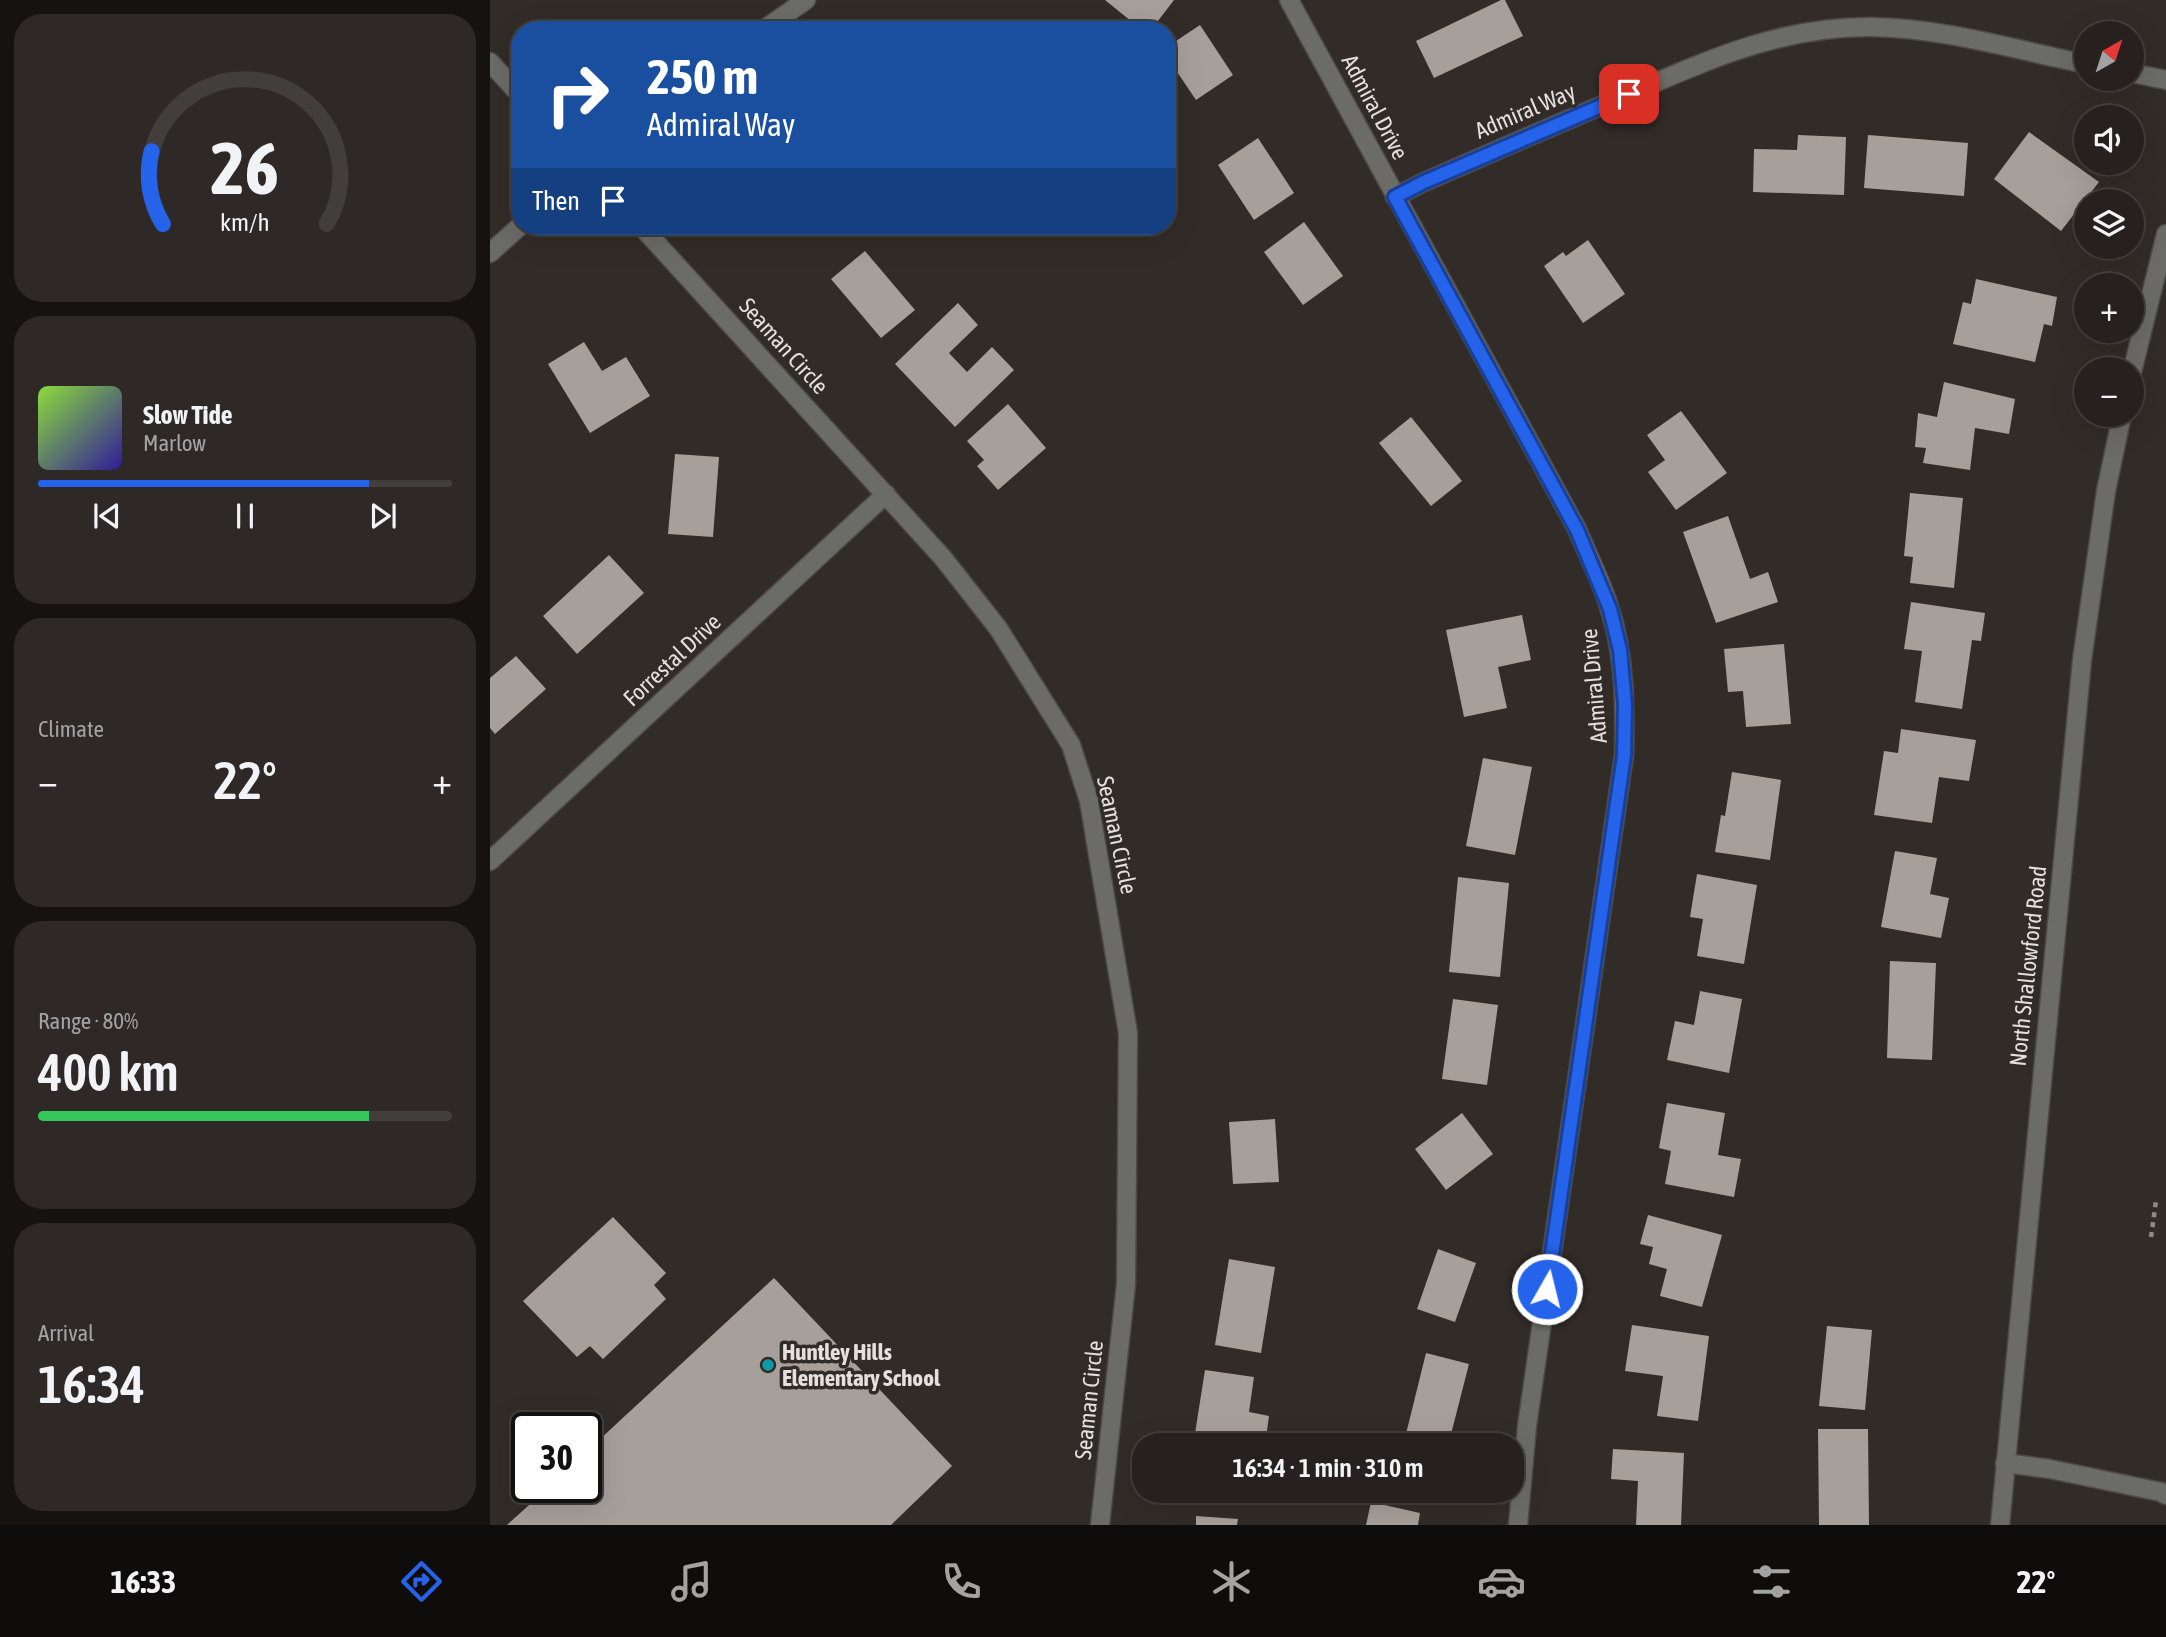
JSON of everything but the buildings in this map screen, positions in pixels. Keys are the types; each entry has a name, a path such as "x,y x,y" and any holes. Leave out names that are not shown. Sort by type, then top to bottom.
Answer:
{"street":[{"path":"776,21 806,0"},
{"name":"Admiral Drive","path":"1289,0 1577,530 1610,609 1620,650 1625,705 1623,768 1527,1426 1518,1525"},
{"name":"Admiral Way","path":"1395,197 1718,55 1787,35 1818,30 1886,28 1939,34 2074,62"},
{"path":"490,62 511,85"},
{"path":"2144,75 2166,80"},
{"path":"490,253 511,234"},
{"path":"2136,357 2166,234"},
{"name":"Seaman Circle","path":"649,235 943,558 998,628 1071,745 1089,801 1128,1033 1126,1284 1100,1525"},
{"name":"North Shallowford Road","path":"2000,1525 2082,660 2106,491 2119,427"},
{"name":"Forrestal Drive","path":"490,861 887,495"},
{"path":"2005,1463 2075,1473 2166,1495"}],"path":[{"path":"2151,1237 2156,1201"}],"place":[{"name":"Huntley Hills Elementary School","path":"768,1365"}],"route":[{"path":"1547,1289 1624,755 1625,705 1620,650 1610,609 1577,530 1395,197 1629,94"}]}
